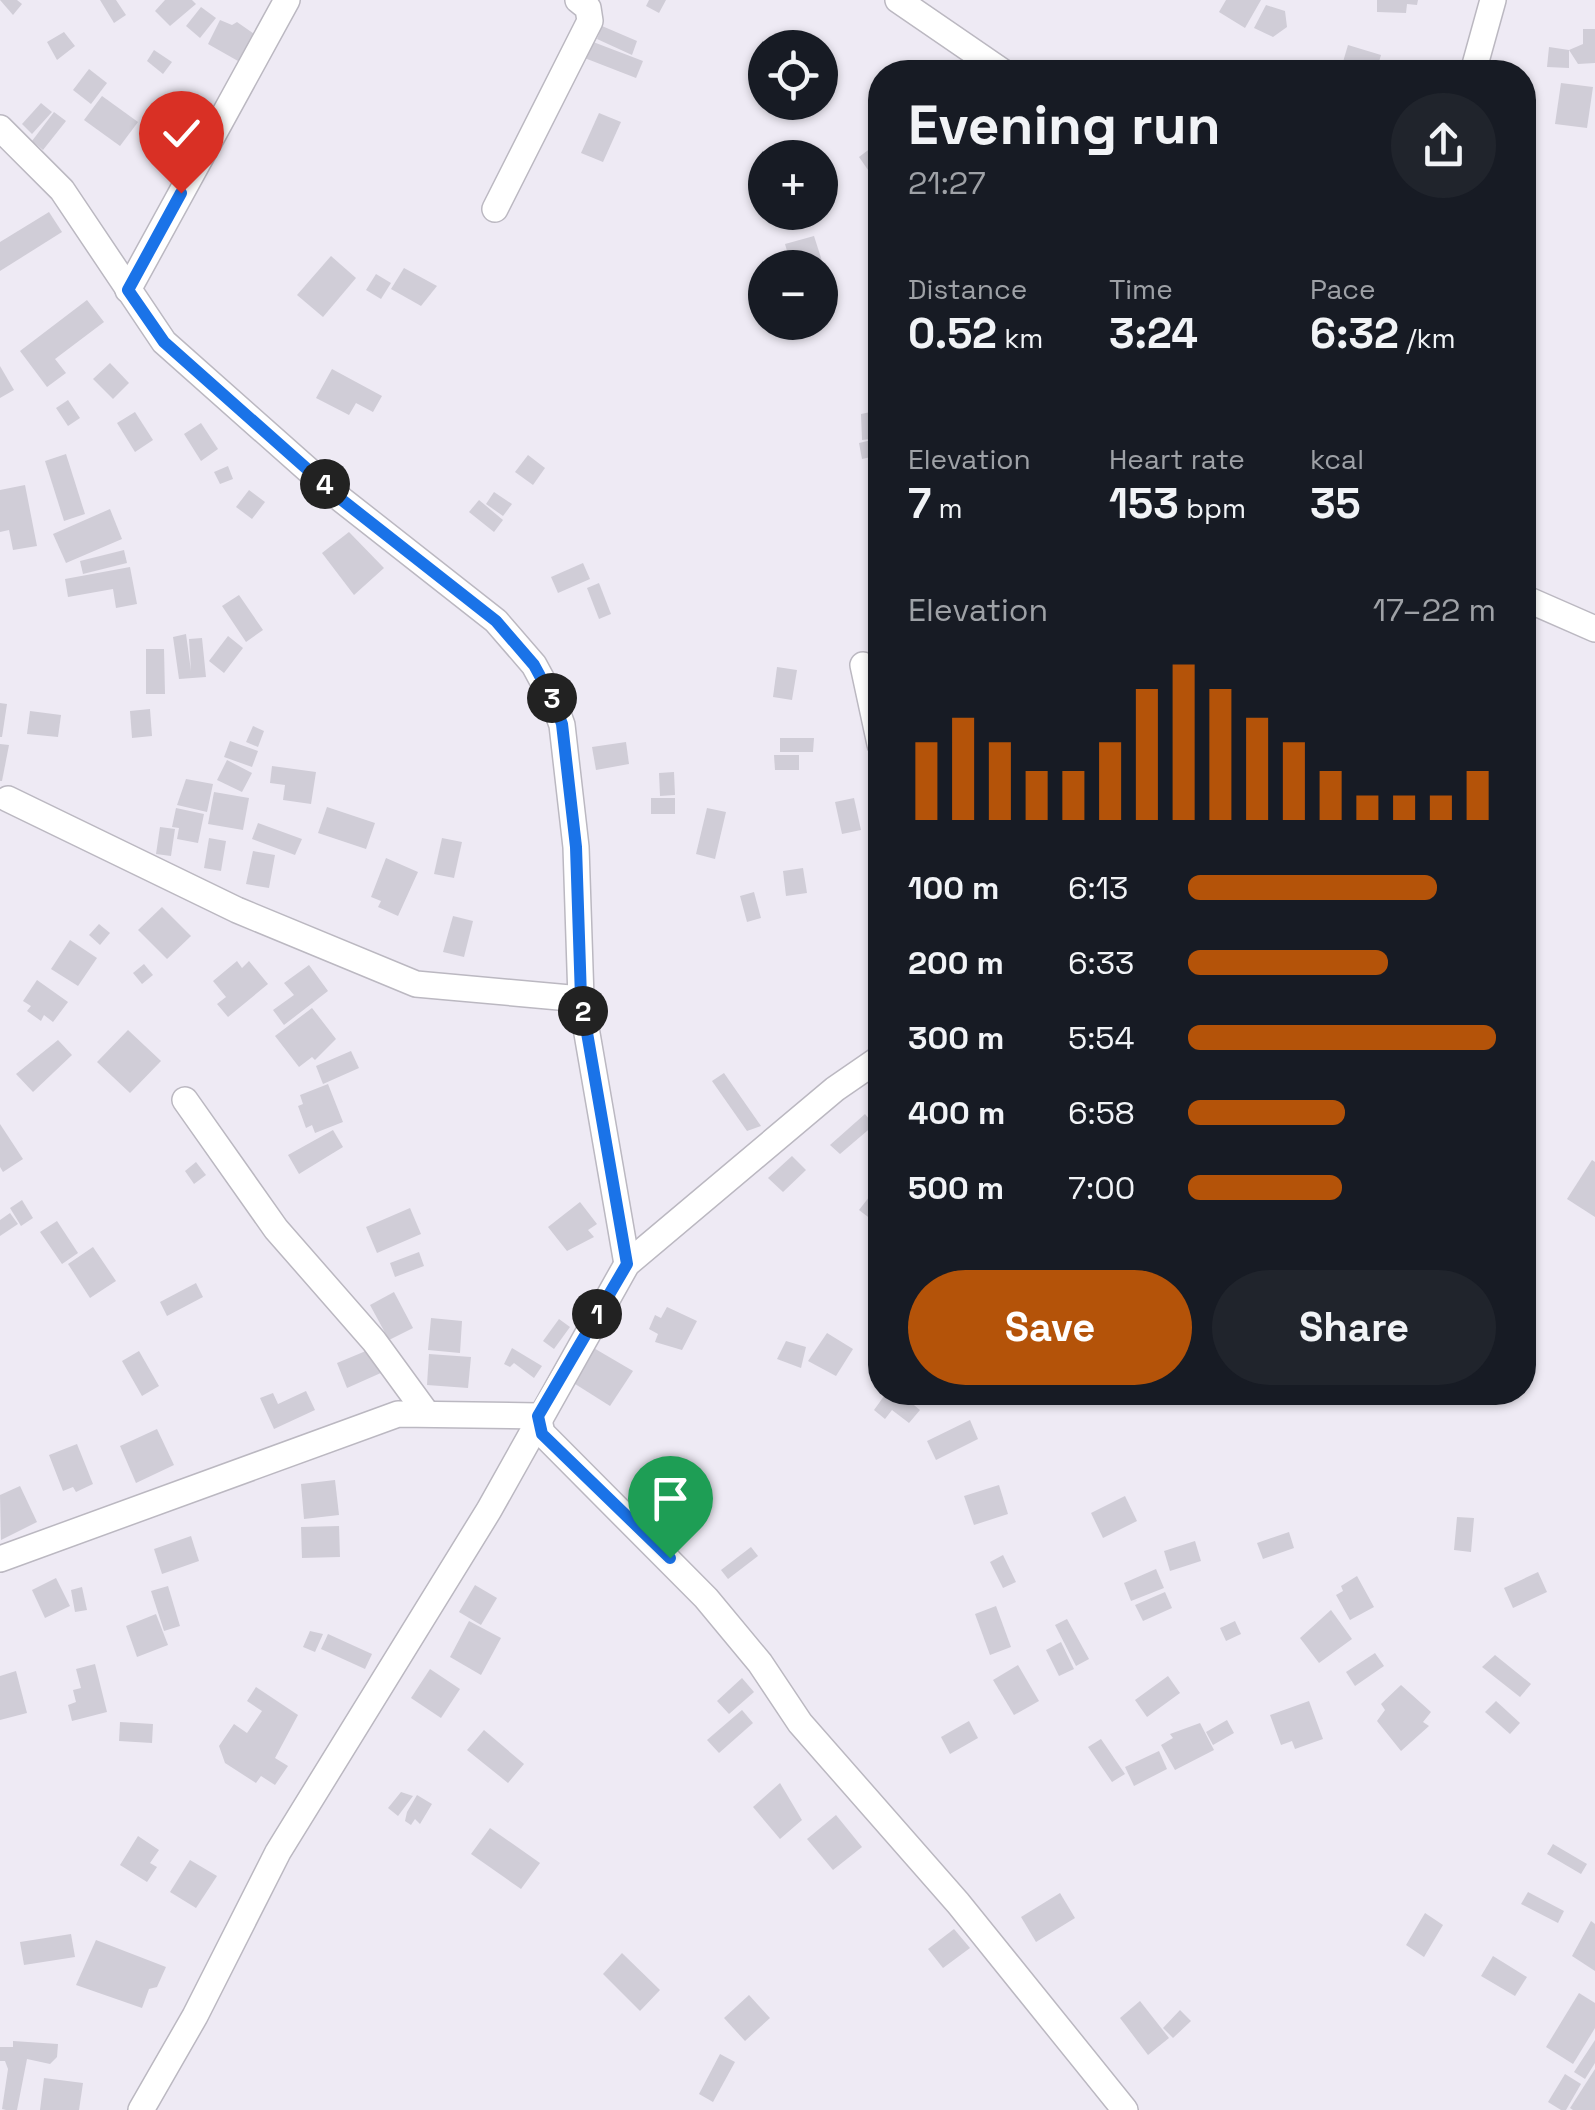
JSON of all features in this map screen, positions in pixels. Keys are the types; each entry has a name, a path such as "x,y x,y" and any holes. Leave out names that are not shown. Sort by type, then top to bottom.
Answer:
{"street":[{"path":"128,290 286,0"},
{"path":"494,209 590,21 588,8 578,0"},
{"path":"898,0 985,60"},
{"path":"1476,60 1494,0"},
{"path":"0,128 62,190 164,342 342,500 496,621 534,665 562,724 576,847 581,998 627,1264"},
{"path":"1536,603 1595,630"},
{"path":"862,665 868,691"},
{"path":"8,799 237,910 416,984 581,998"},
{"path":"141,2110 195,2016 278,1852 489,1510 538,1416 627,1264 835,1089 868,1066"},
{"path":"184,1100 276,1230 374,1341 425,1411"},
{"path":"0,1559 398,1414 425,1411 538,1416"},
{"path":"538,1416 542,1434 706,1598 760,1662 800,1723 958,1904 1125,2110"}],"building":[{"path":"0,0 17,0 22,4 13,15"},
{"path":"100,0 116,0 126,15 114,23"},
{"path":"165,0 192,0 196,4 170,26 155,11"},
{"path":"649,0 666,0 659,13 646,6"},
{"path":"1226,0 1261,0 1245,28 1219,12"},
{"path":"1377,0 1418,0 1417,5 1407,4 1406,13 1377,12"},
{"path":"1266,5 1285,11 1287,27 1273,37 1254,28"},
{"path":"201,7 216,18 200,38 186,26"},
{"path":"220,20 232,25 237,22 257,36 238,61 208,44"},
{"path":"602,26 637,41 632,55 597,39"},
{"path":"1583,29 1595,29 1595,63 1578,64 1569,50 1583,44"},
{"path":"64,32 75,46 57,60 47,42"},
{"path":"588,40 643,61 636,78 582,57"},
{"path":"1348,45 1381,55 1380,60 1344,60"},
{"path":"1549,47 1569,50 1569,68 1547,67"},
{"path":"154,50 172,62 163,74 147,61"},
{"path":"89,69 107,83 91,104 73,90"},
{"path":"1561,83 1593,87 1587,128 1555,124"},
{"path":"102,96 138,122 120,146 84,120"},
{"path":"41,103 52,112 32,134 22,124"},
{"path":"54,112 66,121 43,150 32,141"},
{"path":"599,113 621,122 603,162 581,153"},
{"path":"868,150 868,170 859,157"},
{"path":"49,212 62,232 0,271 0,242"},
{"path":"814,236 818,250 787,250 785,244"},
{"path":"331,256 356,278 323,317 297,295"},
{"path":"404,268 437,286 421,306 391,289"},
{"path":"376,274 391,283 381,299 366,290"},
{"path":"87,300 104,322 55,359 66,373 47,387 20,351"},
{"path":"110,363 129,383 113,399 93,379"},
{"path":"0,366 14,390 0,398"},
{"path":"332,369 382,396 373,412 356,403 349,415 316,398"},
{"path":"68,400 80,418 68,426 56,408"},
{"path":"135,412 153,440 135,452 117,423"},
{"path":"868,413 868,439 862,440 861,414"},
{"path":"201,423 218,449 201,461 184,434"},
{"path":"868,441 868,458 862,459 859,443"},
{"path":"66,454 85,514 64,521 45,461"},
{"path":"528,455 545,468 533,485 515,472"},
{"path":"228,466 233,479 220,484 214,472"},
{"path":"25,485 37,546 13,550 9,530 0,532 0,490"},
{"path":"249,490 265,502 252,519 236,507"},
{"path":"494,492 512,504 503,516 486,504"},
{"path":"479,500 503,520 494,532 469,512"},
{"path":"110,509 122,539 66,563 53,534"},
{"path":"349,532 384,568 354,595 322,553"},
{"path":"124,550 127,563 83,574 80,561"},
{"path":"583,563 590,579 558,593 551,577"},
{"path":"130,567 137,604 116,608 113,589 68,597 65,579"},
{"path":"599,583 611,614 599,619 587,588"},
{"path":"239,595 263,630 246,642 222,606"},
{"path":"186,634 191,671 189,639 202,638 206,677 179,679 173,637"},
{"path":"228,636 243,648 224,673 209,661"},
{"path":"146,649 164,649 165,694 146,694"},
{"path":"777,667 797,670 792,700 773,697"},
{"path":"0,703 7,704 2,737 0,737"},
{"path":"150,709 152,736 132,738 130,711"},
{"path":"30,711 61,715 58,737 27,734"},
{"path":"253,726 264,731 258,747 246,742"},
{"path":"780,738 814,738 813,752 780,752"},
{"path":"230,741 258,751 252,767 224,757"},
{"path":"626,742 629,764 596,770 592,747"},
{"path":"0,744 9,745 2,781 0,781"},
{"path":"774,755 799,755 799,770 775,770"},
{"path":"227,760 252,773 242,792 217,780"},
{"path":"272,766 316,772 311,804 283,800 285,785 270,783"},
{"path":"674,772 675,795 660,796 659,773"},
{"path":"186,779 213,784 207,812 177,805"},
{"path":"214,792 249,798 243,830 208,824"},
{"path":"651,798 675,798 675,814 651,814"},
{"path":"854,798 861,830 842,834 835,802"},
{"path":"327,807 375,823 366,849 318,833"},
{"path":"176,808 204,814 198,843 177,839 179,828 172,827"},
{"path":"707,808 726,812 715,859 696,854"},
{"path":"258,823 302,839 295,855 252,839"},
{"path":"160,827 175,829 171,856 156,854"},
{"path":"209,838 226,841 221,871 204,868"},
{"path":"442,838 462,842 454,878 434,874"},
{"path":"253,851 275,855 269,888 246,884"},
{"path":"386,858 418,872 398,916 378,907 381,901 371,897"},
{"path":"803,868 807,893 786,896 783,871"},
{"path":"754,892 761,918 747,922 740,896"},
{"path":"162,907 191,936 167,959 138,930"},
{"path":"453,916 473,921 464,957 443,952"},
{"path":"99,924 110,933 100,945 89,935"},
{"path":"70,940 97,958 78,986 51,969"},
{"path":"237,961 242,968 249,961 268,984 228,1017 217,1004 226,997 213,981"},
{"path":"144,964 153,975 142,984 133,973"},
{"path":"309,965 328,991 284,1025 273,1010 294,995 284,983"},
{"path":"37,980 68,1002 53,1022 44,1015 41,1021 27,1011 31,1006 23,1001"},
{"path":"312,1008 336,1039 315,1060 312,1057 299,1067 275,1036"},
{"path":"128,1030 161,1061 130,1093 97,1062"},
{"path":"58,1040 72,1055 33,1092 16,1074"},
{"path":"351,1051 359,1068 323,1084 316,1066"},
{"path":"724,1073 761,1126 747,1131 712,1081"},
{"path":"328,1084 343,1122 315,1133 312,1125 306,1128 298,1106 303,1104 300,1095"},
{"path":"865,1114 868,1118 868,1130 840,1154 830,1145"},
{"path":"0,1124 23,1159 3,1172 0,1167"},
{"path":"333,1130 343,1147 299,1174 288,1155"},
{"path":"792,1156 806,1170 783,1192 768,1178"},
{"path":"1592,1160 1595,1162 1595,1217 1567,1199"},
{"path":"196,1162 206,1175 194,1184 185,1171"},
{"path":"868,1198 868,1217 859,1210"},
{"path":"22,1200 33,1218 21,1226 10,1208"},
{"path":"580,1202 597,1224 588,1230 594,1237 567,1251 548,1227"},
{"path":"410,1208 421,1234 377,1253 366,1227"},
{"path":"10,1213 18,1224 0,1236 0,1220"},
{"path":"57,1221 78,1253 62,1264 40,1232"},
{"path":"93,1247 116,1281 90,1298 68,1264"},
{"path":"419,1252 424,1266 395,1277 390,1263"},
{"path":"196,1283 203,1297 167,1316 160,1302"},
{"path":"394,1292 413,1328 389,1340 370,1305"},
{"path":"667,1307 697,1321 682,1350 655,1342 658,1334 649,1329 655,1315 661,1318"},
{"path":"431,1318 462,1321 460,1353 428,1350"},
{"path":"559,1319 570,1327 554,1349 543,1341"},
{"path":"827,1333 853,1349 836,1376 808,1361"},
{"path":"786,1341 806,1347 801,1368 777,1359"},
{"path":"592,1347 633,1371 610,1406 572,1382"},
{"path":"373,1348 383,1372 347,1388 337,1363"},
{"path":"512,1348 542,1366 534,1378 514,1363 510,1367 504,1364"},
{"path":"139,1351 159,1386 142,1396 122,1361"},
{"path":"429,1354 471,1357 468,1388 427,1385"},
{"path":"306,1391 315,1410 274,1429 260,1398 273,1393 278,1404"},
{"path":"878,1405 914,1405 920,1410 909,1423 892,1410 885,1419 874,1410"},
{"path":"970,1420 978,1439 936,1460 927,1441"},
{"path":"157,1429 174,1465 136,1483 120,1446"},
{"path":"77,1444 93,1484 76,1492 73,1487 63,1491 49,1455"},
{"path":"335,1480 339,1515 304,1519 301,1484"},
{"path":"999,1485 1008,1514 974,1525 964,1496"},
{"path":"20,1486 37,1522 1,1540 0,1495"},
{"path":"1125,1496 1137,1521 1103,1538 1091,1513"},
{"path":"1457,1517 1474,1518 1471,1552 1454,1550"},
{"path":"339,1526 340,1557 302,1558 301,1527"},
{"path":"1289,1532 1294,1548 1263,1559 1257,1543"},
{"path":"191,1536 199,1561 162,1574 154,1549"},
{"path":"1195,1541 1201,1561 1170,1571 1164,1551"},
{"path":"751,1547 758,1556 728,1579 721,1570"},
{"path":"1003,1555 1016,1582 1003,1588 990,1562"},
{"path":"1156,1569 1164,1588 1131,1601 1124,1583"},
{"path":"1538,1572 1547,1592 1513,1608 1504,1588"},
{"path":"1357,1576 1374,1607 1350,1620 1336,1595 1343,1591 1341,1586"},
{"path":"56,1578 70,1606 45,1618 32,1590"},
{"path":"475,1585 497,1598 481,1625 459,1612"},
{"path":"168,1586 180,1626 164,1631 151,1591"},
{"path":"82,1587 87,1610 75,1612 71,1590"},
{"path":"1165,1592 1172,1608 1143,1621 1135,1605"},
{"path":"996,1606 1011,1647 990,1655 975,1614"},
{"path":"1331,1610 1352,1639 1319,1663 1300,1638"},
{"path":"156,1614 168,1645 137,1657 126,1626"},
{"path":"1067,1619 1089,1659 1076,1666 1055,1625"},
{"path":"469,1621 501,1638 481,1675 450,1657"},
{"path":"1235,1621 1241,1634 1226,1641 1220,1628"},
{"path":"310,1631 323,1634 315,1652 303,1647"},
{"path":"328,1634 372,1654 365,1669 321,1649"},
{"path":"1061,1642 1074,1669 1059,1676 1046,1650"},
{"path":"1375,1653 1384,1666 1355,1686 1346,1672"},
{"path":"1495,1655 1531,1684 1520,1697 1482,1667"},
{"path":"95,1664 107,1712 72,1721 68,1705 76,1702 73,1690 81,1688 76,1669"},
{"path":"1018,1665 1039,1701 1014,1715 993,1680"},
{"path":"430,1669 460,1689 441,1718 411,1698"},
{"path":"16,1671 27,1713 0,1720 0,1676"},
{"path":"1168,1676 1180,1693 1147,1717 1135,1700"},
{"path":"742,1678 754,1692 729,1714 717,1701"},
{"path":"1401,1685 1431,1712 1423,1722 1429,1726 1401,1751 1377,1721 1385,1710 1381,1704"},
{"path":"256,1687 298,1715 275,1758 288,1766 275,1785 261,1776 256,1783 225,1763 219,1746 234,1724 247,1733 262,1711 247,1701"},
{"path":"1309,1701 1323,1739 1295,1749 1292,1741 1281,1745 1270,1715"},
{"path":"1496,1701 1520,1723 1510,1734 1485,1712"},
{"path":"742,1710 753,1723 719,1753 707,1740"},
{"path":"1227,1720 1234,1733 1213,1745 1206,1732"},
{"path":"969,1721 978,1738 950,1754 941,1737"},
{"path":"120,1722 153,1724 152,1743 119,1741"},
{"path":"1200,1723 1214,1750 1175,1770 1161,1745 1173,1738 1170,1734"},
{"path":"484,1730 524,1764 508,1783 467,1750"},
{"path":"1101,1739 1125,1774 1112,1782 1088,1747"},
{"path":"1159,1751 1167,1769 1134,1786 1125,1767"},
{"path":"780,1783 802,1820 780,1839 753,1807"},
{"path":"401,1792 413,1796 398,1816 388,1808"},
{"path":"417,1795 432,1804 420,1824 415,1819 411,1825 405,1821"},
{"path":"836,1815 862,1847 833,1870 807,1839"},
{"path":"490,1828 540,1863 521,1889 471,1854"},
{"path":"138,1836 159,1850 150,1863 157,1867 147,1882 120,1865"},
{"path":"1553,1844 1587,1864 1581,1874 1547,1854"},
{"path":"190,1860 217,1876 196,1908 170,1892"},
{"path":"1528,1892 1564,1911 1558,1923 1521,1904"},
{"path":"1060,1893 1075,1918 1036,1942 1021,1917"},
{"path":"1425,1913 1443,1925 1424,1957 1406,1945"},
{"path":"1591,1921 1595,1924 1595,1971 1572,1956"},
{"path":"954,1929 970,1948 943,1968 928,1949"},
{"path":"71,1934 75,1957 24,1965 20,1942"},
{"path":"96,1940 166,1967 157,1987 149,1989 142,2008 76,1985"},
{"path":"622,1953 660,1990 640,2011 603,1974"},
{"path":"1493,1956 1527,1977 1515,1996 1481,1976"},
{"path":"1579,1993 1595,2003 1595,2028 1573,2064 1546,2047"},
{"path":"749,1995 770,2018 745,2041 724,2018"},
{"path":"1140,2001 1169,2038 1148,2055 1120,2018"},
{"path":"1180,2010 1191,2021 1173,2038 1163,2028"},
{"path":"1595,2040 1595,2063 1585,2079 1574,2072"},
{"path":"13,2041 58,2044 57,2057 50,2064 27,2059 17,2110 6,2110 2,2109 8,2069 5,2061 0,2061 0,2047 13,2047"},
{"path":"720,2054 735,2062 713,2102 699,2094"},
{"path":"1595,2069 1595,2110 1573,2110 1570,2108"},
{"path":"1565,2074 1581,2084 1566,2110 1561,2110 1548,2102"},
{"path":"44,2078 83,2083 79,2110 40,2110"}],"route":[{"path":"181,193 128,290 164,342 342,500 496,621 534,665 562,724 576,847 581,998 627,1264 538,1416 542,1434 670,1558"}]}
